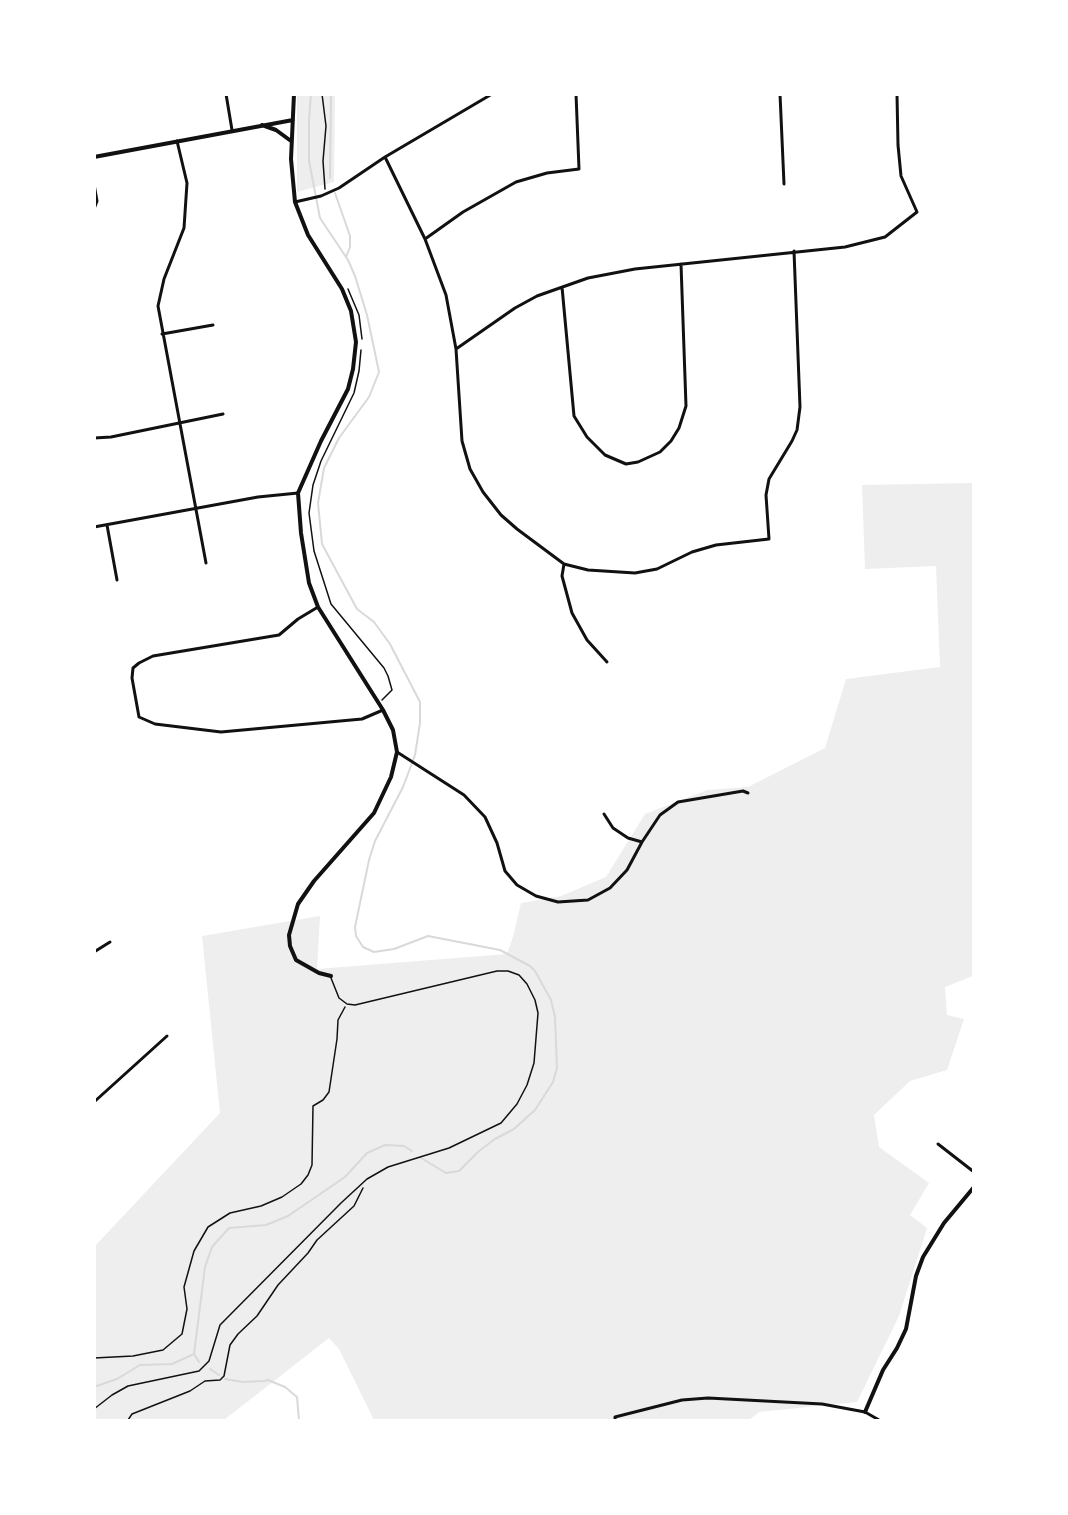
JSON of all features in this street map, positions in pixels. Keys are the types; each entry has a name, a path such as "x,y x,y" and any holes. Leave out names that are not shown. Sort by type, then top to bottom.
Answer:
{"street":[{"path":"226,94 232,130"},
{"path":"294,94 291,141 295,202 308,235 342,289 355,326 356,342 348,389 321,441 298,493 301,534 309,584 318,607 383,710 393,730 397,752 384,796 374,813 314,881 298,904 289,935 290,946 296,960 319,973 331,976"},
{"path":"295,202 339,188 385,157 492,94"},
{"path":"425,239 463,212 516,182 547,173 579,169 576,94"},
{"path":"780,94 784,184"},
{"path":"456,349 515,308 537,296 588,278 635,269 846,247 885,237 917,212 901,176 897,94"},
{"path":"94,157 293,120"},
{"path":"261,125 276,130 291,141"},
{"path":"177,141 187,183 184,228 164,279 158,306 206,563"},
{"path":"385,157 425,239 446,295 456,349 462,441 470,469 483,492 501,515 564,564 607,573 635,573 657,569 692,552 716,546 769,539 766,495 769,479 797,430 800,407 794,251"},
{"path":"94,184 97,201 94,209"},
{"path":"562,287 574,416 587,437 605,455 626,464 638,462 660,452 671,441 679,428 686,406 681,264"},
{"path":"162,334 213,325"},
{"path":"94,438 111,437 223,414"},
{"path":"94,527 258,497 298,493"},
{"path":"107,525 117,580"},
{"path":"564,564 562,576 572,613 587,639 607,662"},
{"path":"318,607 298,619 279,635 153,656 139,663 133,668 132,678 139,717 154,724 221,732 362,719 383,710"},
{"path":"397,752 464,795 485,817 497,843 505,871 517,885 536,896 558,902 588,900 610,888 627,870 660,815 678,802 743,791 748,793"},
{"path":"604,814 613,828 628,838 642,842"},
{"path":"94,952 110,942"},
{"path":"94,1102 166,1036"},
{"path":"938,1144 974,1172"},
{"path":"865,1412 883,1370 906,1329 916,1276 923,1257 944,1223 974,1187"},
{"path":"615,1419 682,1400 708,1398 822,1404 865,1412 879,1420"}],"lane":[{"path":"94,1409 128,1386 199,1371 209,1360 220,1325 367,1179 388,1167 449,1148 477,1136 501,1123 517,1104 527,1085 534,1062 538,1013 535,1000 527,984 519,975 508,971 497,971 355,1005 347,1004 339,998 331,976"}],"path":[{"path":"322,94 326,126 323,162 326,194"},
{"path":"358,376 348,406 316,472 309,513 314,551 331,604 379,661 388,676 392,690 378,702"},
{"path":"94,1358 133,1356 163,1350 182,1334 187,1309 184,1287 194,1251 208,1227 230,1213 261,1206 282,1197 301,1184 308,1175 312,1165 314,1106 323,1100 328,1092 338,1039 338,1020 347,1004"},
{"path":"128,1420 132,1414 190,1390 205,1381 220,1380 224,1376 230,1345 257,1316 278,1285 317,1240 354,1206 367,1179"}],"shaded area":[{"path":"297,95 335,95 334,182 297,192"},
{"path":"972,483 973,976 945,987 947,1015 964,1019 947,1070 910,1081 874,1115 879,1147 929,1183 910,1215 927,1228 899,1316 857,1402 759,1412 749,1420 374,1420 339,1349 329,1338 224,1420 95,1420 94,1247 220,1113 202,936 320,916 317,969 507,954 521,903 561,896 606,877 645,814 707,790 748,787 825,748 846,679 940,667 936,566 865,569 862,485"}],"waterway":[{"path":"311,94 309,161 320,218 348,260 355,276 367,315 379,372 369,397 339,438 324,468 318,503 322,544 357,609 374,622 390,644 420,702 420,723 415,755 403,787 375,841 355,927 356,936 363,947 374,952 394,949 428,936 500,950 535,971 551,1000 555,1017 557,1068 553,1082 535,1110 514,1129 479,1151 459,1171 446,1173 421,1158"},
{"path":"330,178 331,94"},
{"path":"335,193 350,236 350,247 346,257"},
{"path":"94,1387 117,1379 140,1365 172,1364 194,1354 205,1267 212,1247 229,1228 266,1225 288,1216 345,1177 367,1153 385,1145 404,1146 412,1151"},
{"path":"194,1354 199,1362"},
{"path":"210,1369 219,1375"},
{"path":"225,1379 243,1382 268,1380 285,1387 297,1397 299,1420"}]}
